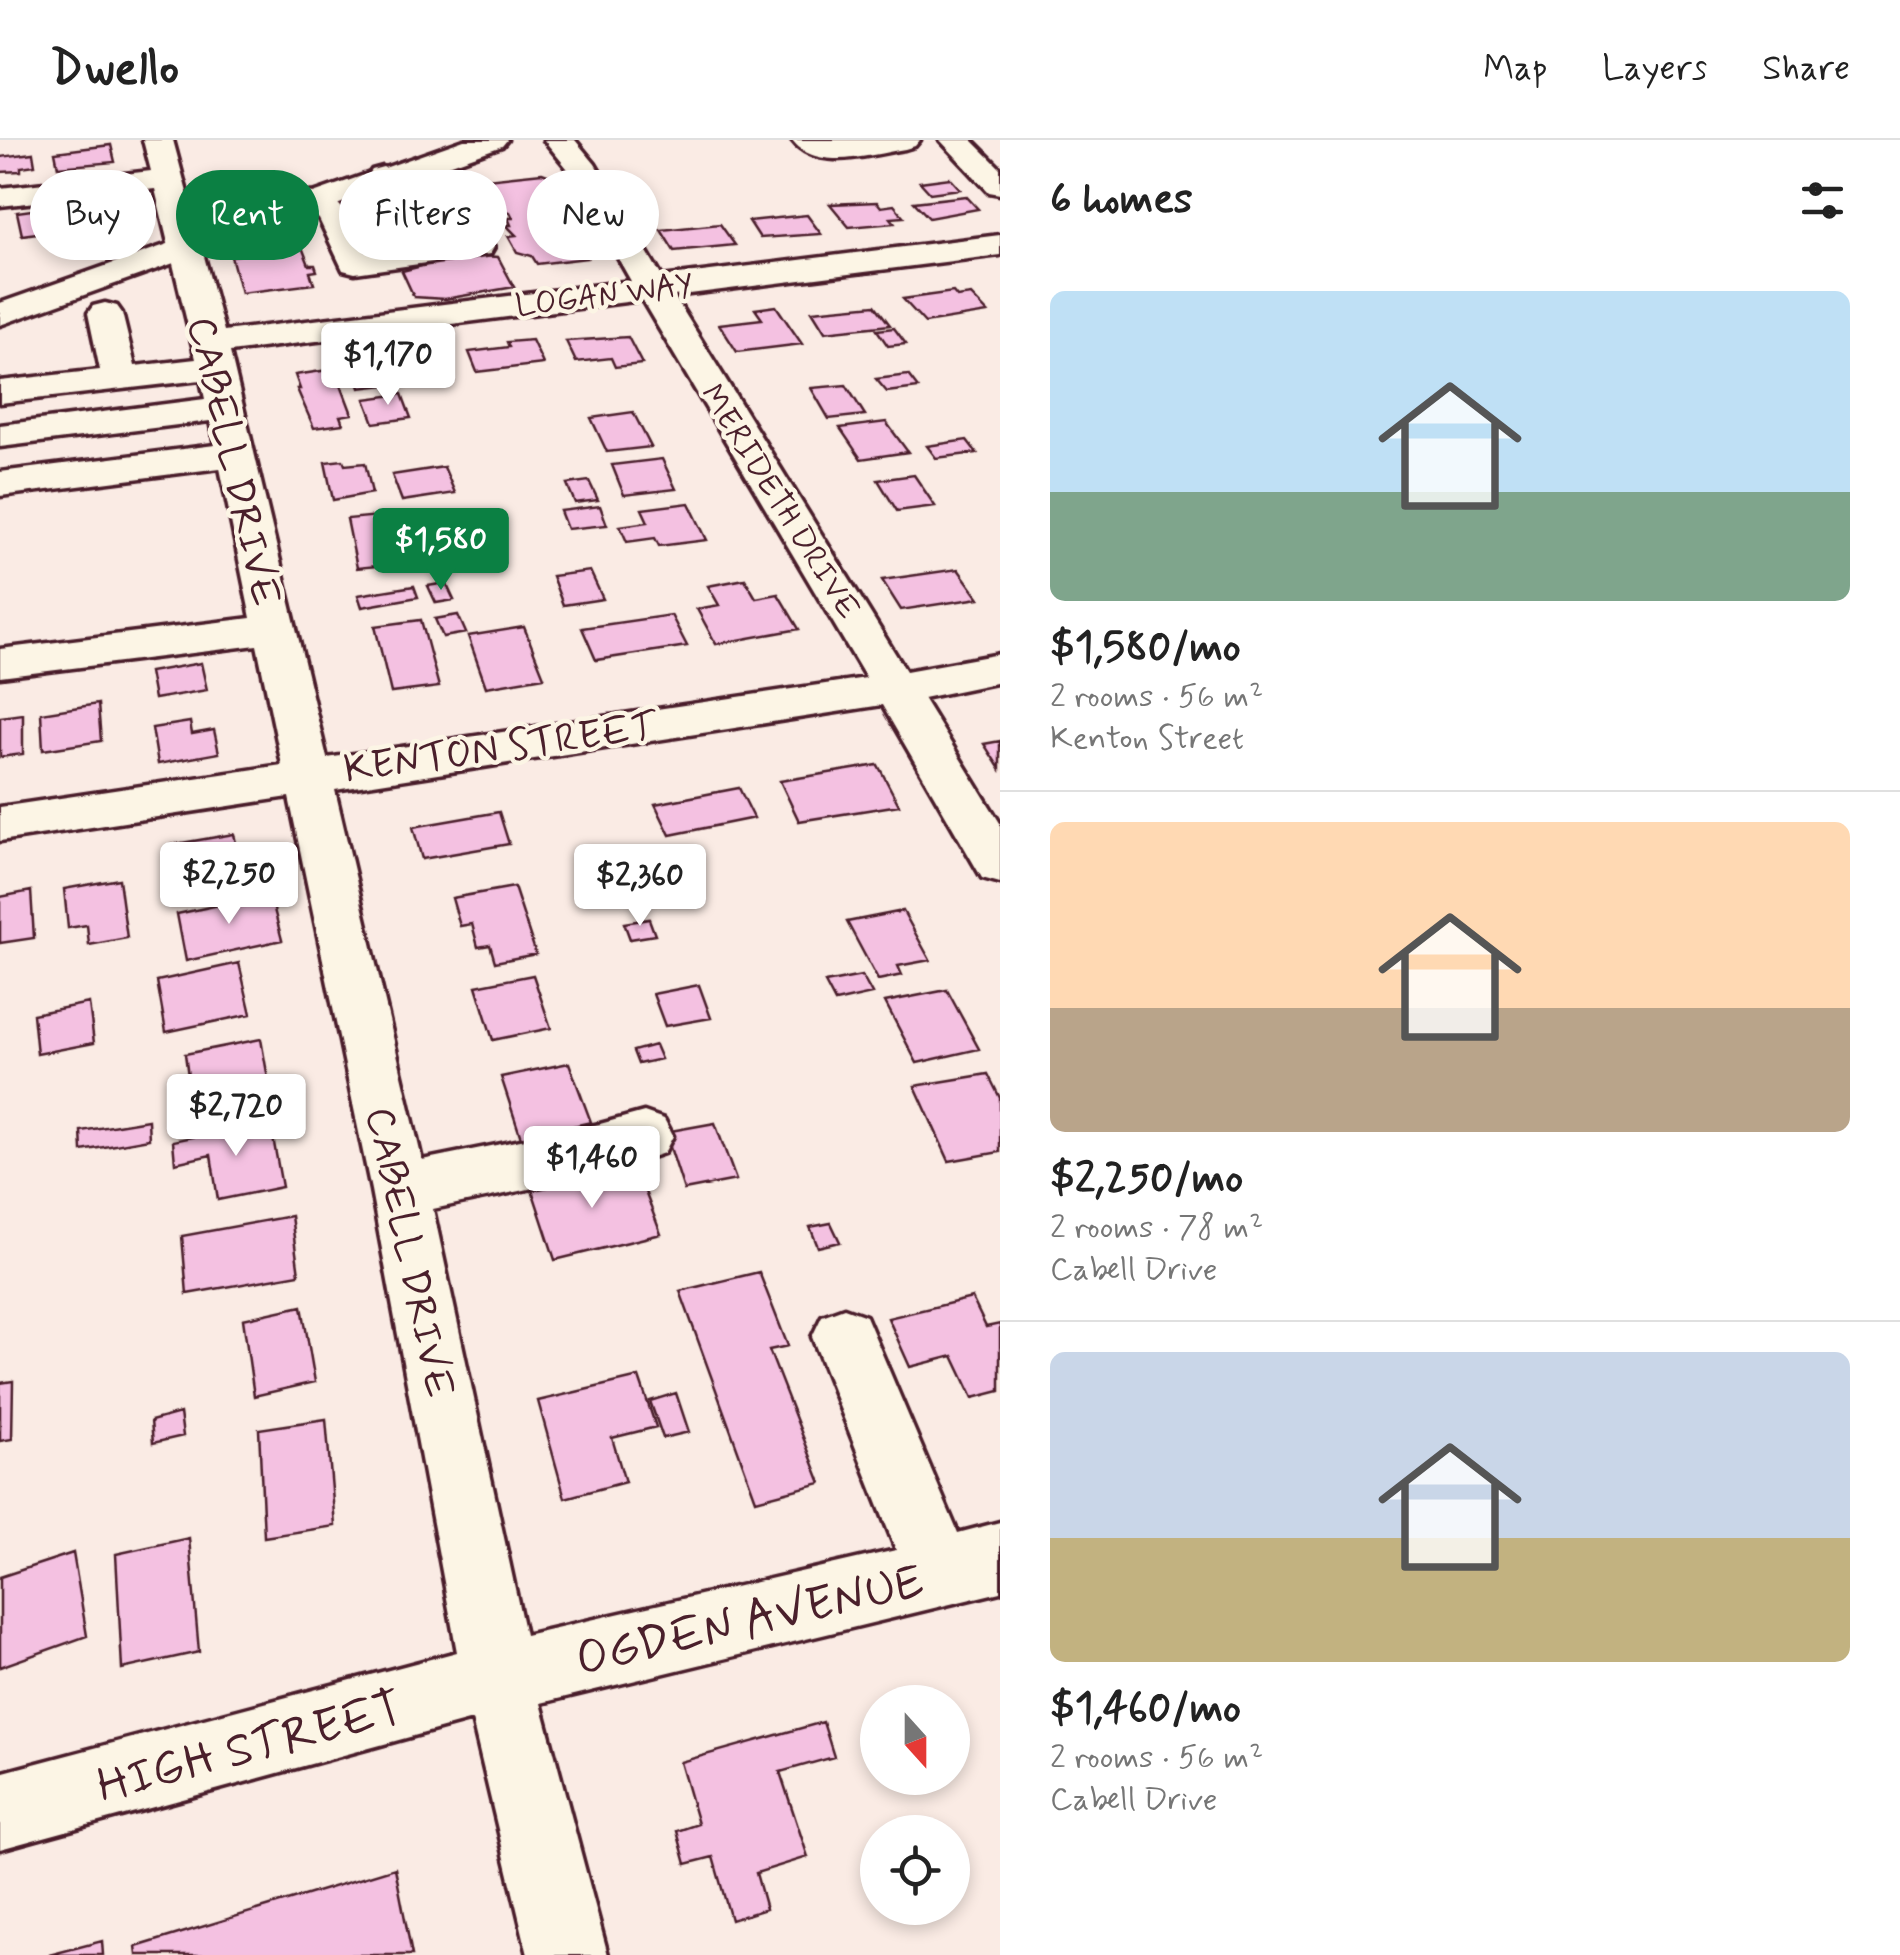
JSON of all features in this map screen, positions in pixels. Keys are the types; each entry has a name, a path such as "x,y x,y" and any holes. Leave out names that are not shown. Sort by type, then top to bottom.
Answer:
{"street":[{"name":"CABELL DRIVE","path":"158,140 176,210"},
{"path":"401,170 492,140"},
{"name":"MERIDETH DRIVE","path":"559,140 580,164 754,463 896,688 1000,865"},
{"path":"817,145 903,140"},
{"path":"960,145 1000,146"},
{"path":"960,145 1000,185"},
{"path":"0,197 167,178"},
{"path":"294,300 360,292 364,283 334,214 319,205"},
{"name":"LOGAN WAY","path":"218,364 651,288 1000,244"},
{"path":"0,314 176,250"},
{"name":"CABELL DRIVE","path":"190,260 218,364 400,1190 498,1677 568,1955"},
{"path":"355,263 359,260"},
{"path":"105,313 120,378"},
{"path":"0,392 218,364"},
{"path":"0,436 218,364"},
{"path":"0,484 218,364"},
{"path":"0,663 274,629"},
{"name":"KENTON STREET","path":"0,824 307,774 896,688 1000,668"},
{"path":"400,1190 600,1149 644,1136"},
{"path":"844,1337 970,1565"},
{"name":"OGDEN AVENUE","path":"498,1677 970,1565"},
{"name":"HIGH STREET","path":"0,1811 498,1677"}],"building":[{"path":"111,145 115,162 58,167 55,152"},
{"path":"33,153 35,165 21,167 21,171 0,172 0,157"},
{"path":"527,175 527,255 517,252 508,236 516,235 507,226 511,225 508,218 513,218 507,211 507,177"},
{"path":"950,178 960,189 930,193 920,182"},
{"path":"966,196 978,209 929,218 914,202"},
{"path":"877,202 881,207 894,205 904,217 891,218 895,223 849,227 830,204"},
{"path":"30,210 30,234 22,235 17,212"},
{"path":"807,215 821,234 760,238 749,221"},
{"path":"720,224 735,245 674,251 661,230"},
{"path":"232,260 307,260 317,271 310,272 314,284 241,293"},
{"path":"446,260 500,260 514,287 445,299 414,297 402,271"},
{"path":"534,260 570,260 537,264"},
{"path":"953,292 957,297 971,295 988,313 925,323 903,299"},
{"path":"875,305 890,325 825,332 812,311"},
{"path":"776,306 802,344 737,352 719,324 762,319 755,309"},
{"path":"894,328 906,344 888,346 877,330"},
{"path":"628,337 642,364 615,367 611,358 576,362 566,341"},
{"path":"532,340 543,364 477,372 469,352 509,347 507,342"},
{"path":"436,352 445,378 360,388 353,365"},
{"path":"335,369 352,414 340,416 343,424 314,428 295,375"},
{"path":"908,375 918,388 887,392 876,379"},
{"path":"846,385 865,415 829,419 811,388"},
{"path":"402,394 411,418 374,423 365,399"},
{"path":"633,412 651,447 607,452 591,418"},
{"path":"886,422 908,452 861,459 840,428"},
{"path":"967,440 977,453 936,458 927,446"},
{"path":"662,459 676,489 624,495 612,465"},
{"path":"343,460 345,465 365,463 372,493 333,500 325,462"},
{"path":"444,467 455,493 402,501 392,475"},
{"path":"914,475 935,506 897,511 878,480"},
{"path":"589,481 598,500 575,503 567,484"},
{"path":"689,503 707,540 659,546 655,538 627,542 620,526 648,522 642,509"},
{"path":"600,506 607,525 567,529 560,511"},
{"path":"389,515 399,564 357,568 347,519"},
{"path":"958,569 979,598 901,610 882,580"},
{"path":"590,571 603,599 563,605 552,576"},
{"path":"745,579 756,598 778,594 799,629 716,644 697,609 719,605 708,586"},
{"path":"446,583 454,600 436,603 428,586"},
{"path":"414,586 418,597 362,607 358,595"},
{"path":"458,615 466,633 443,637 435,619"},
{"path":"671,615 687,646 596,660 582,628"},
{"path":"421,620 439,687 391,693 375,626"},
{"path":"524,627 544,677 486,687 468,636"},
{"path":"201,663 207,690 154,699 149,672"},
{"path":"98,704 101,741 43,750 41,713"},
{"path":"23,714 23,754 0,757 0,717"},
{"path":"190,722 192,734 214,730 219,753 158,764 152,728"},
{"path":"1000,741 1000,769 984,744"},
{"path":"878,765 899,805 799,821 780,781"},
{"path":"739,788 754,818 670,835 655,804"},
{"path":"499,812 509,844 422,859 413,827"},
{"path":"234,834 243,875 176,887 170,845"},
{"path":"119,879 127,938 89,945 87,925 68,928 64,889"},
{"path":"514,887 536,954 495,962 490,945 478,947 472,924 460,926 452,898"},
{"path":"31,891 34,938 0,943 0,897"},
{"path":"270,894 282,940 186,961 177,914"},
{"path":"903,911 930,960 898,966 902,975 878,980 847,922"},
{"path":"649,919 655,935 630,939 624,923"},
{"path":"239,963 251,1014 166,1032 157,981"},
{"path":"533,975 551,1028 493,1040 476,986"},
{"path":"862,976 872,994 835,1002 825,983"},
{"path":"699,985 711,1018 665,1026 653,994"},
{"path":"947,990 979,1049 917,1063 885,1002"},
{"path":"89,1003 94,1043 37,1054 33,1014"},
{"path":"261,1039 270,1090 192,1106 185,1054"},
{"path":"655,1045 661,1059 638,1064 633,1051"},
{"path":"569,1063 591,1122 521,1138 501,1077"},
{"path":"988,1074 1000,1098 1000,1152 949,1161 915,1086"},
{"path":"148,1120 149,1139 82,1151 81,1131"},
{"path":"270,1121 282,1187 218,1200 211,1155 175,1163 173,1141"},
{"path":"715,1123 736,1180 684,1190 665,1132"},
{"path":"605,1163 614,1188 641,1181 661,1234 555,1260 529,1181"},
{"path":"291,1216 299,1274 187,1294 182,1236"},
{"path":"831,1223 840,1242 818,1247 810,1227"},
{"path":"759,1272 788,1346 769,1350 821,1483 756,1500 680,1291"},
{"path":"972,1298 986,1327 1000,1324 1000,1391 973,1398 953,1356 910,1367 888,1318"},
{"path":"302,1306 315,1382 254,1396 243,1319"},
{"path":"639,1377 656,1427 612,1438 625,1482 565,1498 538,1401"},
{"path":"13,1381 12,1439 0,1441 0,1383"},
{"path":"676,1393 689,1432 663,1438 650,1401"},
{"path":"180,1413 183,1436 153,1443 151,1421"},
{"path":"326,1419 335,1526 264,1537 259,1429"},
{"path":"189,1538 199,1652 122,1669 116,1554"},
{"path":"73,1553 87,1636 0,1667 0,1577"},
{"path":"823,1722 834,1757 780,1772 808,1857 756,1873 766,1909 731,1920 713,1857 686,1864 677,1831 698,1824 680,1762"},
{"path":"395,1868 412,1955 137,1955 136,1947"},
{"path":"102,1941 103,1955 49,1955"}]}
